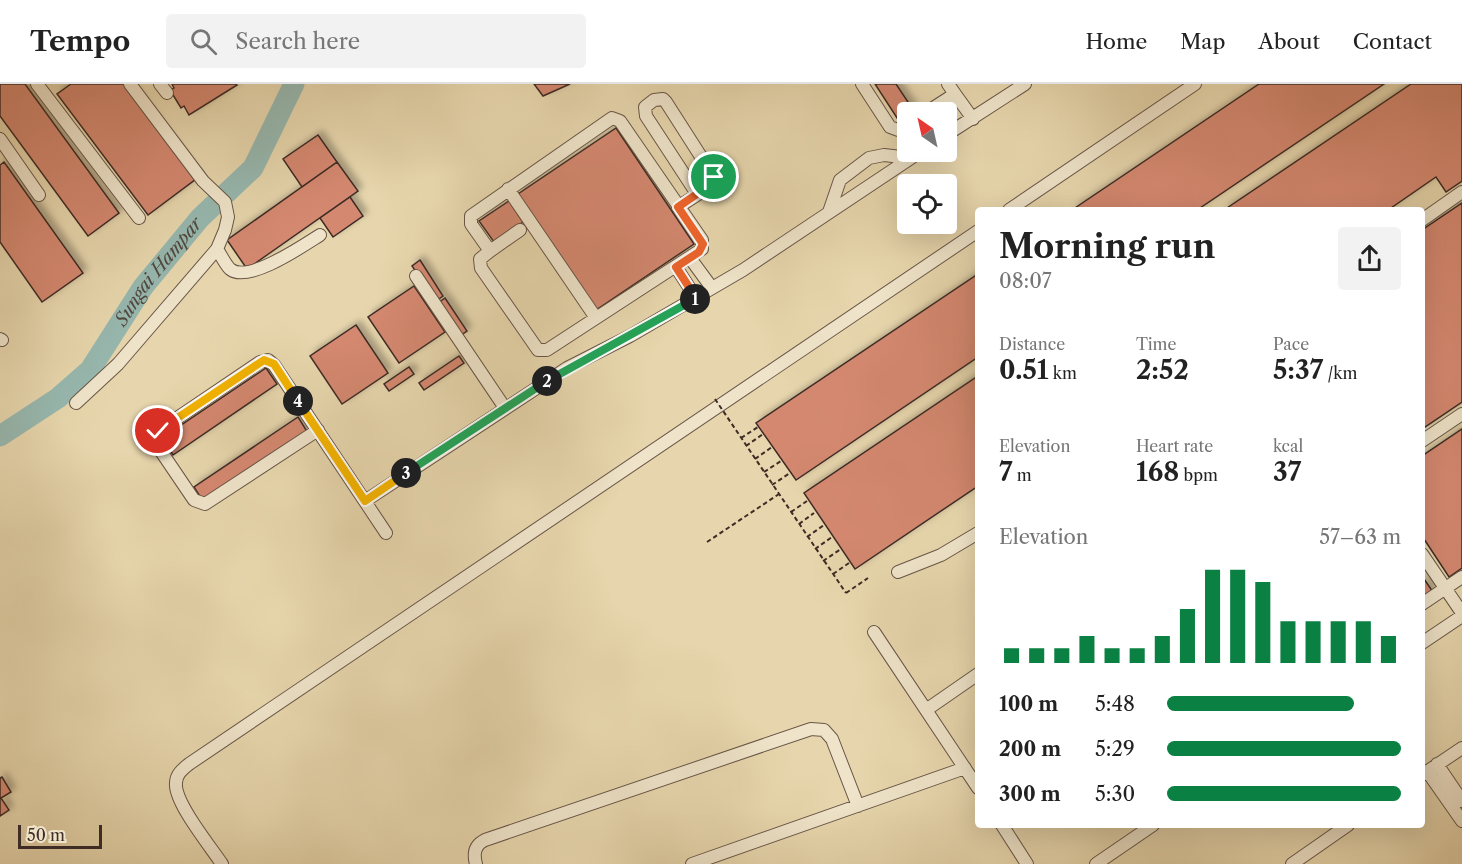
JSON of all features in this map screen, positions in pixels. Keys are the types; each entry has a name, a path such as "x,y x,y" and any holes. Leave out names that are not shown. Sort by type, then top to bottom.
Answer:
{"street":[{"path":"37,84 139,218"},
{"path":"76,403 118,364 217,249 227,224 225,202 202,181 130,84"},
{"path":"862,84 893,130 897,130"},
{"path":"957,128 1025,84"},
{"path":"1013,207 1195,84"},
{"path":"938,102 952,89 973,119"},
{"path":"678,207 697,194 713,182 712,173 666,102 663,99 654,99 645,107 646,116 697,194"},
{"path":"490,251 471,224 471,216 612,118 620,121 703,244 699,252 547,350 538,350 481,268 480,259 520,230"},
{"path":"0,139 39,195"},
{"path":"829,212 840,180 869,158 897,155"},
{"path":"365,501 567,368 630,336 743,270 904,162"},
{"path":"508,189 596,318"},
{"path":"1425,217 1462,192"},
{"path":"222,864 179,800 176,780 189,764 975,233"},
{"path":"217,249 230,269 245,272 277,261 320,235"},
{"path":"690,258 712,288"},
{"path":"676,267 696,298"},
{"path":"416,276 505,408"},
{"path":"318,430 204,504 194,500 154,441 158,431 264,360 274,364 387,533"},
{"path":"1425,439 1462,414"},
{"path":"898,572 941,555 975,535"},
{"path":"1425,561 1462,614 1425,641"},
{"path":"1425,602 1462,577"},
{"path":"874,632 975,783"},
{"path":"926,710 975,676"},
{"path":"476,864 474,854 476,848 485,840 811,729 824,730 832,739 858,806"},
{"path":"1429,770 1462,748"},
{"path":"692,864 965,768"},
{"path":"1429,770 1462,801"},
{"path":"1429,770 1462,821"},
{"path":"1004,828 1028,864"},
{"path":"1096,864 1150,828"},
{"path":"1292,864 1344,828"}],"path":[{"path":"715,399 846,593 868,578"},
{"path":"741,438 758,427"},
{"path":"746,446 763,434"},
{"path":"755,459 772,447"},
{"path":"764,472 781,460"},
{"path":"772,485 790,473"},
{"path":"707,542 779,494"},
{"path":"791,512 807,501"},
{"path":"799,524 814,513"},
{"path":"807,537 824,525"},
{"path":"815,549 832,537"},
{"path":"823,561 841,549"},
{"path":"833,574 849,563"}],"building":[{"path":"0,84 25,84 119,213 88,236 0,116"},
{"path":"71,84 125,84 196,179 148,215 57,94"},
{"path":"172,84 237,85 189,115 184,106 181,108 170,90 174,88"},
{"path":"534,84 570,84 543,96"},
{"path":"875,84 896,84 908,102 897,102 897,118"},
{"path":"1259,84 1384,84 1201,207 1076,207"},
{"path":"1411,84 1462,84 1462,181 1446,192 1436,177 1392,207 1228,207"},
{"path":"616,128 694,244 596,310 518,194"},
{"path":"318,135 337,162 302,187 283,159"},
{"path":"4,162 83,273 42,302 0,242 0,165"},
{"path":"337,162 358,191 247,269 227,240"},
{"path":"350,197 363,216 333,237 320,218"},
{"path":"509,201 523,222 494,242 479,221"},
{"path":"1462,203 1462,402 1425,427 1425,228"},
{"path":"420,260 443,296 436,301 412,266"},
{"path":"975,276 975,359 796,480 756,423"},
{"path":"414,286 445,332 399,363 368,317"},
{"path":"445,298 467,331 460,336 438,303"},
{"path":"356,325 388,373 342,404 310,356"},
{"path":"459,356 464,363 424,390 419,383"},
{"path":"409,367 414,374 389,391 384,384"},
{"path":"266,368 277,384 173,455 162,438"},
{"path":"975,378 975,488 855,569 804,493"},
{"path":"298,417 308,433 204,503 194,487"},
{"path":"1462,429 1462,568 1449,577 1425,541 1425,454"},
{"path":"1425,580 1433,592 1425,597"},
{"path":"2,777 11,792 1,798 9,810 0,816 0,778"}],"waterway":[{"name":"Sungai Hampar","path":"0,436 58,398 90,370 143,287 200,218 253,168 294,84"}],"route":[{"path":"158,431 260,362 268,360 274,364 365,501 567,368 630,336 696,298 676,267 699,252 703,244 678,207 710,185 714,177"}]}
